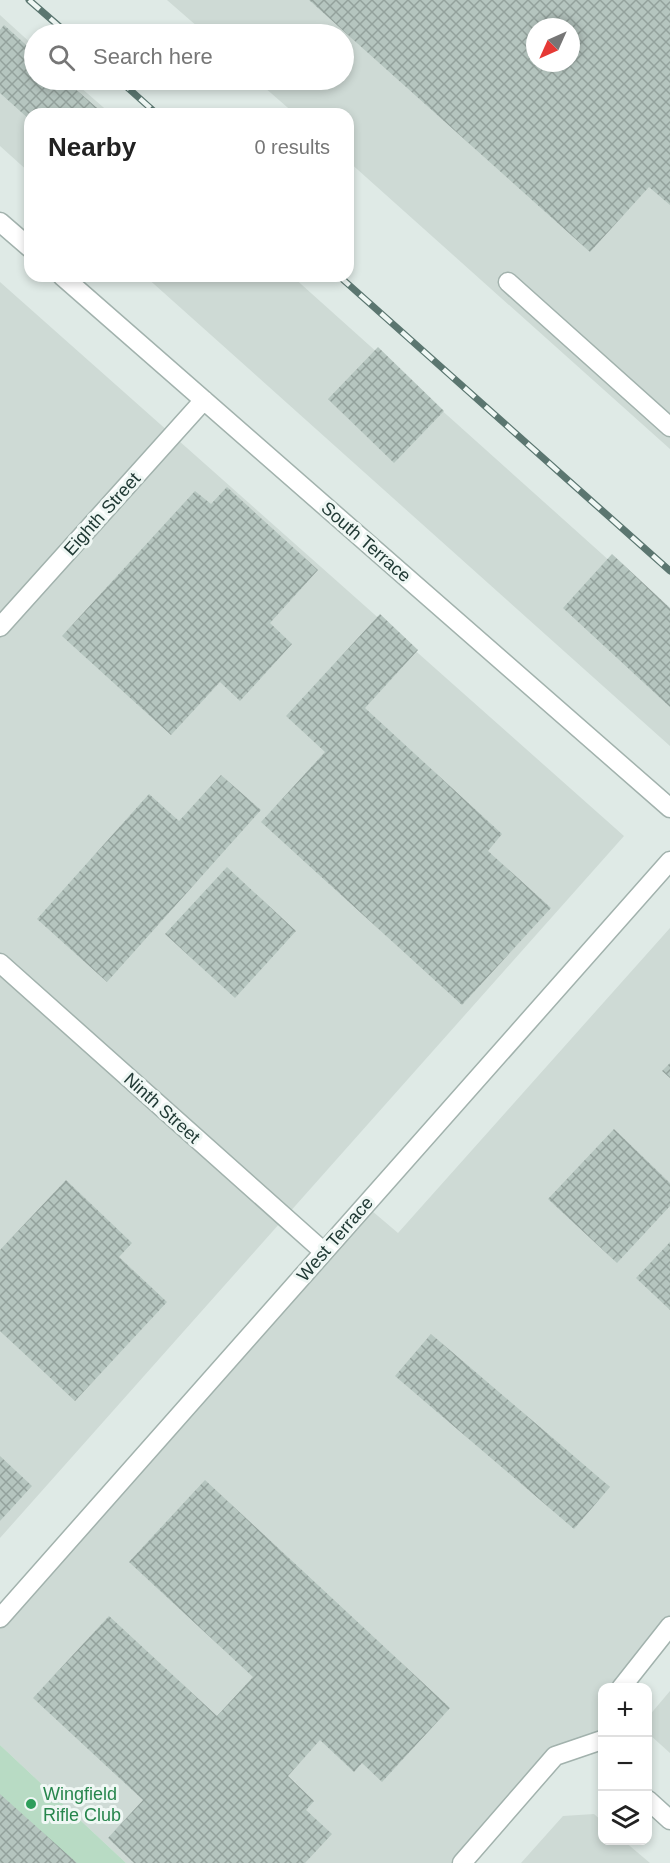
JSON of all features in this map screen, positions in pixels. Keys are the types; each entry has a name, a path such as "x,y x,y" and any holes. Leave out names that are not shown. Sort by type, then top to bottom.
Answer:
{"street":[{"path":"0,222 24,243"},
{"name":"South Terrace","path":"69,282 670,808"},
{"path":"508,282 670,427"},
{"name":"Eighth Street","path":"0,627 204,400"},
{"name":"West Terrace","path":"0,1618 670,861"},
{"name":"Ninth Street","path":"0,963 324,1252"},
{"path":"625,1683 670,1626"},
{"path":"462,1863 555,1756 598,1742"},
{"path":"652,1804 670,1820"}],"shaded area":[{"path":"167,0 670,0 670,449 354,166 354,108 288,108 267,90 354,90 354,24 195,24"},
{"path":"0,15 24,37 24,90 83,90 104,108 24,108 24,168 0,146"},
{"path":"0,282 624,836 0,1538"},
{"path":"152,282 299,282 670,615 670,746"},
{"path":"670,928 670,1626 624,1683 598,1683 598,1741 555,1756 462,1863 126,1863 0,1745 0,1618 365,1205 398,1233"},
{"path":"670,1691 670,1753 652,1737 652,1712"},
{"path":"594,1814 598,1818 598,1845 629,1845 650,1863 521,1863 563,1816"}],"green space":[{"name":"Wingfield Rifle Club","path":"0,1745 126,1863 0,1863"}],"building":[{"path":"309,0 670,0 670,205 649,187 590,252 354,40 354,24 336,24"},
{"path":"4,25 24,43 24,90 76,90 97,108 24,108 24,115 0,93 0,30"},
{"path":"378,347 444,411 394,463 328,399"},
{"path":"227,487 318,570 270,623 292,644 240,701 220,682 171,735 62,636 195,491 211,504"},
{"path":"612,554 670,608 670,707 563,608"},
{"path":"380,614 418,650 365,708 502,834 488,851 551,908 462,1005 261,822 325,752 286,716"},
{"path":"221,775 261,810 107,982 37,919 149,794 179,821"},
{"path":"227,867 296,931 235,998 165,934"},
{"path":"670,1063 670,1078 662,1071"},
{"path":"614,1129 670,1183 670,1206 617,1263 548,1199"},
{"path":"66,1180 132,1243 119,1257 167,1302 75,1401 0,1331 0,1250"},
{"path":"670,1242 670,1310 636,1278"},
{"path":"431,1334 610,1487 574,1529 395,1376"},
{"path":"0,1456 32,1486 0,1521"},
{"path":"205,1480 450,1708 382,1782 362,1763 354,1772 320,1740 288,1776 314,1801 306,1810 332,1834 305,1863 134,1863 108,1838 143,1800 33,1698 109,1616 217,1716 253,1677 129,1562"},
{"path":"0,1794 77,1863 0,1863"}],"railway":[{"path":"29,0 57,24"},
{"path":"130,90 150,108"},
{"path":"346,282 670,571"}],"place":[{"name":"Wingfield Rifle Club","path":"31,1804"}]}
